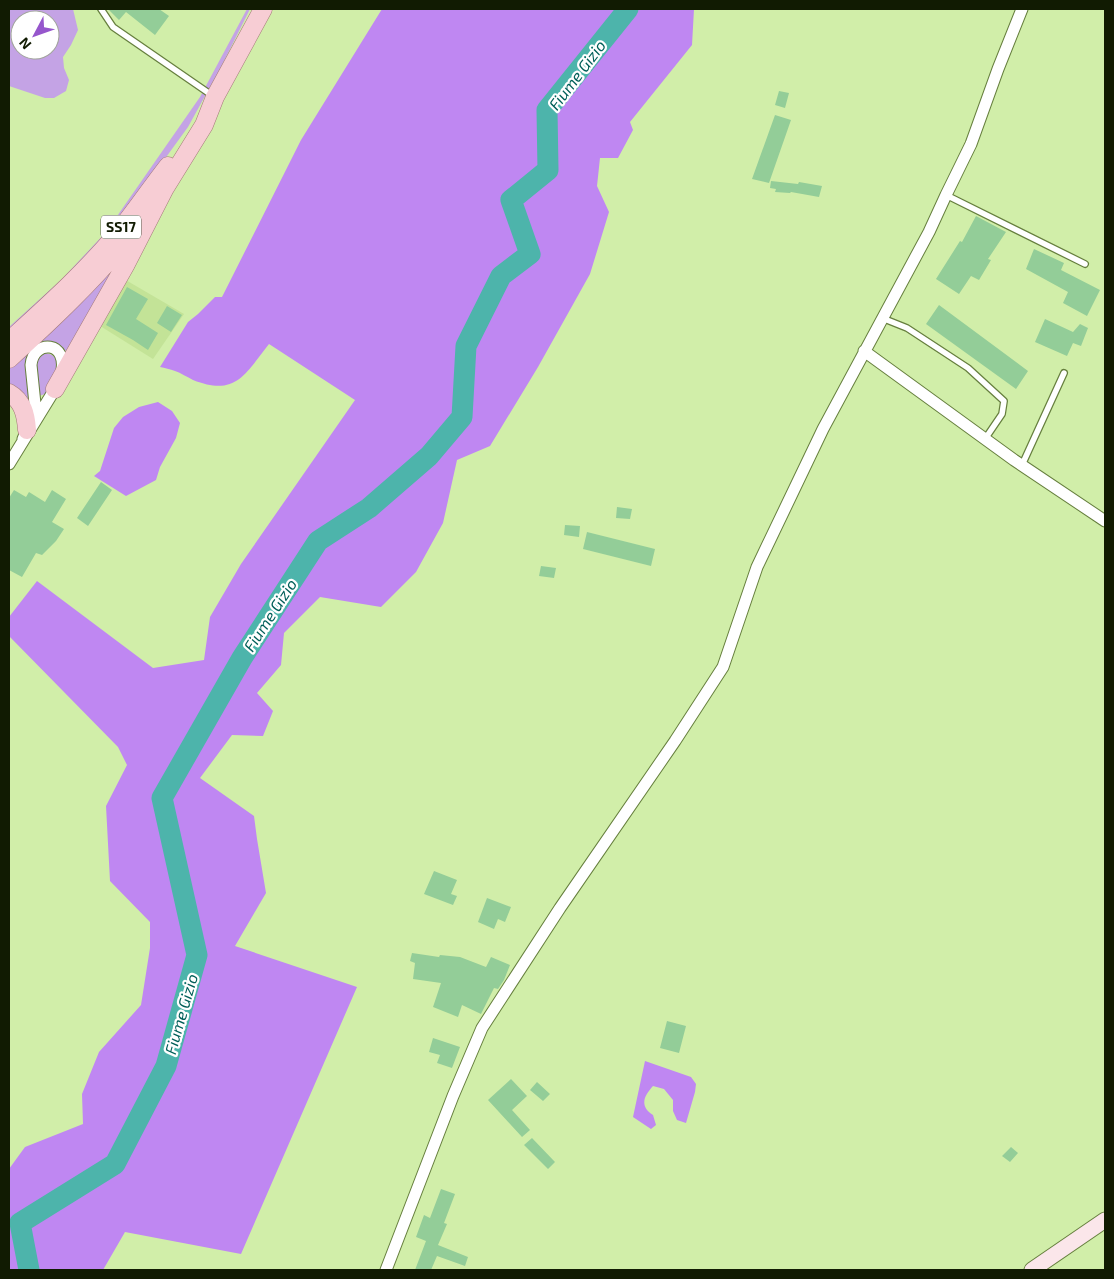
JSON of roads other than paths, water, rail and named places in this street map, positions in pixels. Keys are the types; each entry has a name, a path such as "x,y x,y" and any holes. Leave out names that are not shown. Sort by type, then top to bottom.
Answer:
{"main road":[{"name":"SS17","path":"9,341 74,280 115,235 170,164 215,97 263,9"},
{"name":"SS17","path":"9,359 67,305 133,232 165,188 204,125 215,97"},
{"path":"55,389 126,264 165,188"},
{"path":"9,392 18,401 26,418 25,435"},
{"path":"1032,1270 1105,1220"}],"street":[{"path":"386,1270 453,1096 482,1028 560,908 675,741 723,667 757,567 823,429 929,232 971,144 1022,9"},
{"path":"9,464 61,376 62,358 56,349 50,347 44,348 35,354 32,360 35,404 25,435"},
{"path":"864,351 985,439 1105,521"}],"lane":[{"path":"101,9 113,27 215,97"},
{"path":"946,194 1085,264"},
{"path":"882,318 907,328 968,368 1004,400 1002,414 985,439"},
{"path":"1022,465 1064,373"}],"waterway":[{"name":"Fiume Gizio","path":"29,1270 20,1223 115,1164 166,1066 197,955 162,798 242,658 318,541 369,508 429,456 462,417 466,346 501,276 530,254 511,200 548,170 547,110 628,9"}]}
